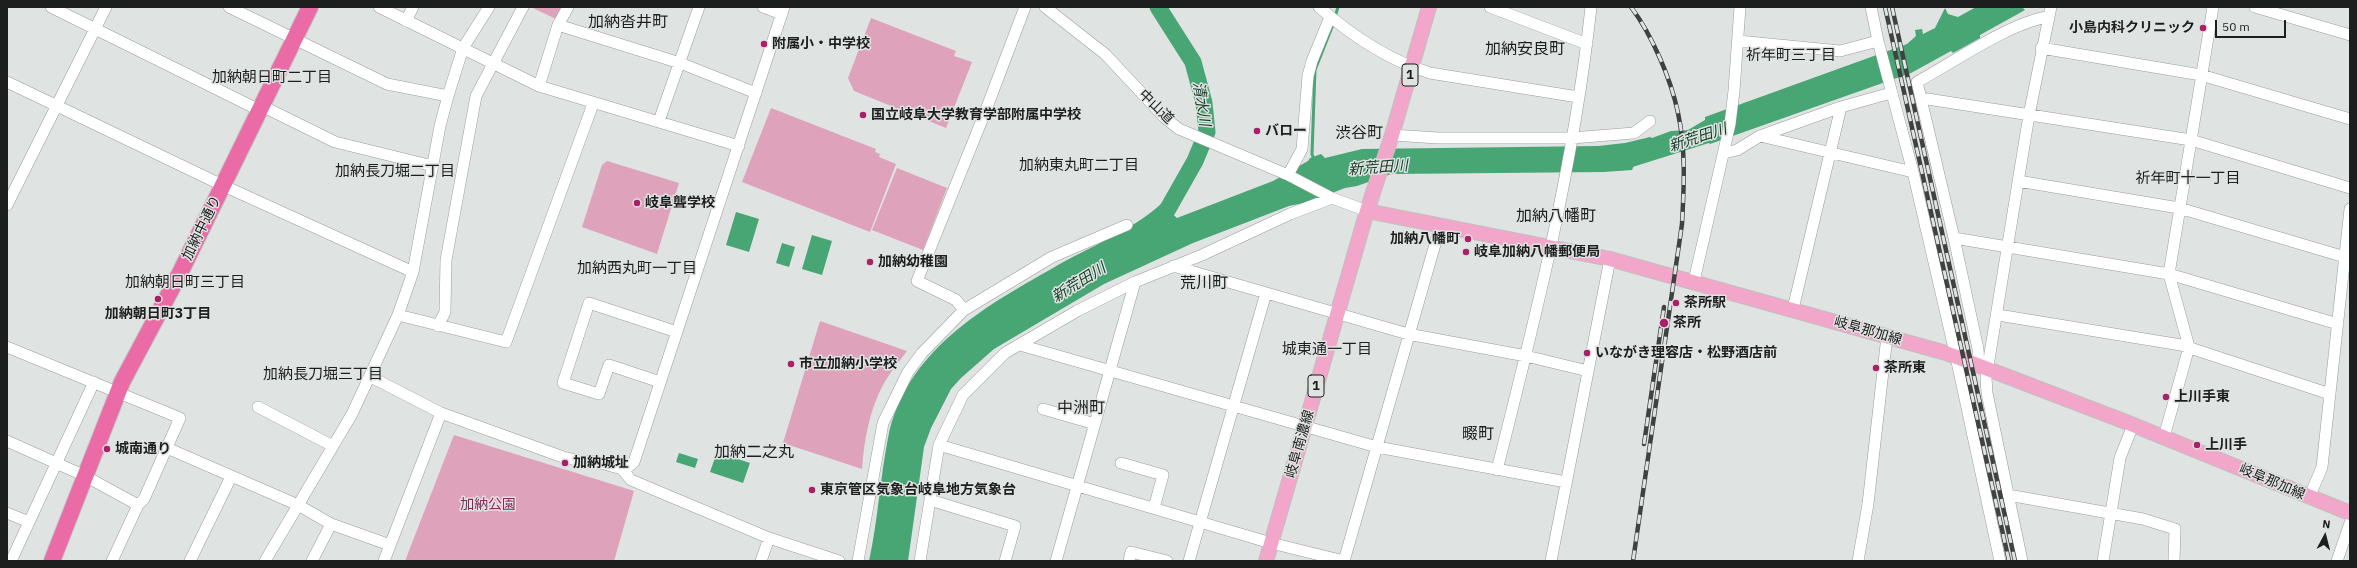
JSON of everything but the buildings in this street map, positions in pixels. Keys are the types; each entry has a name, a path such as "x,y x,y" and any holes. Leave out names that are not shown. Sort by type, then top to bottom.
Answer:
{"highway":[{"name":"加納中通り","path":"52,561 118,392 261,108 310,7"}],"main road":[{"name":"岐阜南濃線","path":"1266,561 1372,187 1388,140 1408,66 1421,7"},
{"name":"岐阜南濃線","path":"1408,66 1429,7"},
{"name":"岐阜那加線","path":"1366,211 1440,227 1610,259 1793,309 1956,357 1983,366 2133,425 2350,514"}],"street":[{"path":"51,7 335,142 433,166"},
{"path":"7,205 106,7"},
{"path":"229,7 387,84 448,96"},
{"path":"379,7 539,86 593,104 659,121 739,146"},
{"path":"406,21 413,7"},
{"path":"265,561 333,446 371,377 398,315 413,272 448,96 463,48 489,7"},
{"path":"438,326 444,312 446,260 476,96 492,63 523,7"},
{"path":"539,86 558,25 568,7"},
{"path":"659,121 699,7"},
{"path":"371,377 441,413 563,457 580,461 597,462 622,469 628,467 634,462 783,10 763,7"},
{"path":"964,310 956,300 917,281 984,115 1025,7"},
{"name":"中山道","path":"1045,7 1104,54 1165,118 1179,129 1288,175 1332,198 1366,211"},
{"path":"1319,7 1366,43 1408,66 1430,73 1578,97"},
{"path":"1490,7 1587,44"},
{"path":"1496,470 1526,356 1552,248 1572,140 1587,44 1591,7"},
{"path":"1694,281 1724,150 1734,91 1740,7"},
{"path":"1872,7 1878,42 1913,172 1956,357 2000,561"},
{"path":"2164,438 2189,347 2169,274 2213,7"},
{"path":"2255,7 2350,35"},
{"path":"1983,366 1998,315 2029,115 2049,12"},
{"path":"2022,561 1987,393 1986,378 1978,349 1954,238 1917,82 2012,28 2049,12"},
{"path":"1288,175 1302,149 1308,76 1312,62 1334,20"},
{"path":"558,25 680,63 756,93"},
{"path":"1738,41 1840,51 1878,42"},
{"path":"2041,48 2201,75 2350,120"},
{"path":"7,82 222,185 413,272"},
{"path":"1724,150 1737,150 1760,136 1890,90"},
{"path":"1921,98 2191,140 2350,188"},
{"path":"398,315 506,342 593,104"},
{"path":"1793,309 1841,107"},
{"path":"1388,140 1438,138 1572,140 1634,133 1650,121"},
{"path":"1760,136 1913,172"},
{"path":"2018,181 2179,208 2345,257"},
{"path":"920,561 939,445 963,395 1005,353 1077,311 1135,282 1290,214 1332,198"},
{"path":"2309,498 2322,467 2350,209"},
{"path":"858,561 883,423 908,372 922,353 964,310 1052,258 1127,225"},
{"path":"939,445 1272,543 1344,561 1440,227"},
{"path":"1954,238 2169,274 2338,324"},
{"path":"1551,561 1610,259"},
{"path":"1173,266 1408,334 1526,356 1588,371"},
{"path":"1056,561 1135,282"},
{"path":"1189,561 1266,293"},
{"path":"660,382 609,365 599,394 563,383 589,303 677,332"},
{"path":"1998,315 2189,347 2330,394"},
{"path":"1858,561 1868,504 1887,336"},
{"path":"1020,345 1377,447 1566,482"},
{"path":"7,347 180,418 144,499 138,505 112,561"},
{"path":"11,561 58,463 94,382"},
{"path":"258,407 333,446"},
{"path":"1043,409 1095,424"},
{"path":"384,561 441,413"},
{"path":"2103,561 2120,458 2133,425"},
{"path":"7,441 85,476 138,505"},
{"path":"167,448 298,505 332,524 390,545"},
{"path":"1121,463 1163,475 1154,508"},
{"path":"622,469 631,480 769,538 839,561"},
{"path":"190,561 231,476"},
{"path":"2008,496 2143,519 2175,529 2174,561"},
{"path":"930,500 1015,526 1005,561"},
{"path":"7,513 29,522"},
{"path":"2337,561 2350,523"},
{"path":"312,561 332,524"},
{"path":"761,561 769,538"},
{"path":"1129,561 1131,552 1167,561"}],"green space":[{"path":"531,7 565,7 558,20"},
{"path":"871,18 956,51 954,56 972,62 946,128 854,91 848,78"},
{"path":"771,108 876,149 875,152 880,154 879,157 896,164 870,232 742,182"},
{"path":"607,161 679,183 657,254 582,227 602,165"},
{"path":"897,168 947,188 923,250 872,230"},
{"path":"820,321 907,351 884,382 877,397 870,417 864,448 862,469 783,443"},
{"name":"加納公園","path":"454,435 634,491 614,561 405,561"}],"water":[{"path":"1976,7 2022,7 2025,10 1980,35 1980,38 1953,53 1951,51 1911,73 1710,144 1696,137 1673,137 1660,145 1649,155 1649,158 1635,163 1632,170 1604,172 1391,174 1357,186 1345,188 1309,202 1289,206 1193,243 1104,284 994,349 961,378 951,389 931,428 924,447 908,561 869,561 888,438 897,408 911,381 929,357 950,336 1000,299 1067,260 1123,231 1149,214 1161,204 1177,218 1273,181 1308,161 1310,158 1321,154 1325,158 1362,149 1598,146 1625,143 1650,137 1652,138 1671,131 1688,130 1705,120 1705,117 1907,44 1916,36 1915,30 1922,29 1923,34 1935,28 1945,8 1948,14 1958,17"},
{"path":"736,212 759,219 749,252 726,245"},
{"path":"812,235 832,241 822,275 802,269"},
{"path":"782,243 795,247 789,267 776,263"},
{"path":"717,452 750,463 743,483 710,472"},
{"path":"679,453 698,459 695,468 676,462"}],"waterway":[{"name":"清水川","path":"1157,228 1195,161 1207,132 1204,103 1193,62 1158,7"},
{"path":"1335,17 1338,7"},
{"path":"1314,160 1312,154 1315,70 1334,22"},
{"name":"新荒田川","path":"1630,159 1719,131"}],"railway":[{"path":"1631,7 1639,18 1653,44 1671,86 1681,127 1684,168 1682,224 1633,561"},
{"path":"1885,7 2009,561"},
{"path":"1892,7 2015,561"},
{"path":"1644,444 1664,307"}],"place":[{"name":"小島内科クリニック","path":"2203,28"},
{"name":"附属小・中学校","path":"764,44"},
{"name":"国立岐阜大学教育学部附属中学校","path":"863,115"},
{"name":"バロー","path":"1257,131"},
{"name":"岐阜聾学校","path":"637,203"},
{"name":"加納八幡町","path":"1468,239"},
{"name":"岐阜加納八幡郵便局","path":"1466,252"},
{"name":"加納幼稚園","path":"870,262"},
{"name":"加納朝日町3丁目","path":"158,299"},
{"name":"茶所駅","path":"1676,303"},
{"name":"茶所","path":"1664,323"},
{"name":"いながき理容店・松野酒店前","path":"1587,353"},
{"name":"市立加納小学校","path":"791,364"},
{"name":"茶所東","path":"1876,368"},
{"name":"上川手東","path":"2166,397"},
{"name":"上川手","path":"2197,445"},
{"name":"城南通り","path":"107,449"},
{"name":"加納城址","path":"565,463"},
{"name":"東京管区気象台岐阜地方気象台","path":"812,490"}],"district":[{"name":"加納沓井町","path":"628,22"},
{"name":"加納安良町","path":"1525,49"},
{"name":"祈年町三丁目","path":"1791,56"},
{"name":"加納朝日町二丁目","path":"272,78"},
{"name":"渋谷町","path":"1359,133"},
{"name":"加納東丸町二丁目","path":"1079,166"},
{"name":"加納長刀堀二丁目","path":"395,172"},
{"name":"祈年町十一丁目","path":"2188,179"},
{"name":"加納八幡町","path":"1556,216"},
{"name":"加納西丸町一丁目","path":"637,269"},
{"name":"加納朝日町三丁目","path":"185,283"},
{"name":"荒川町","path":"1204,283"},
{"name":"城東通一丁目","path":"1327,350"},
{"name":"加納長刀堀三丁目","path":"323,375"},
{"name":"中洲町","path":"1081,408"},
{"name":"畷町","path":"1478,434"},
{"name":"加納二之丸","path":"754,452"}]}
